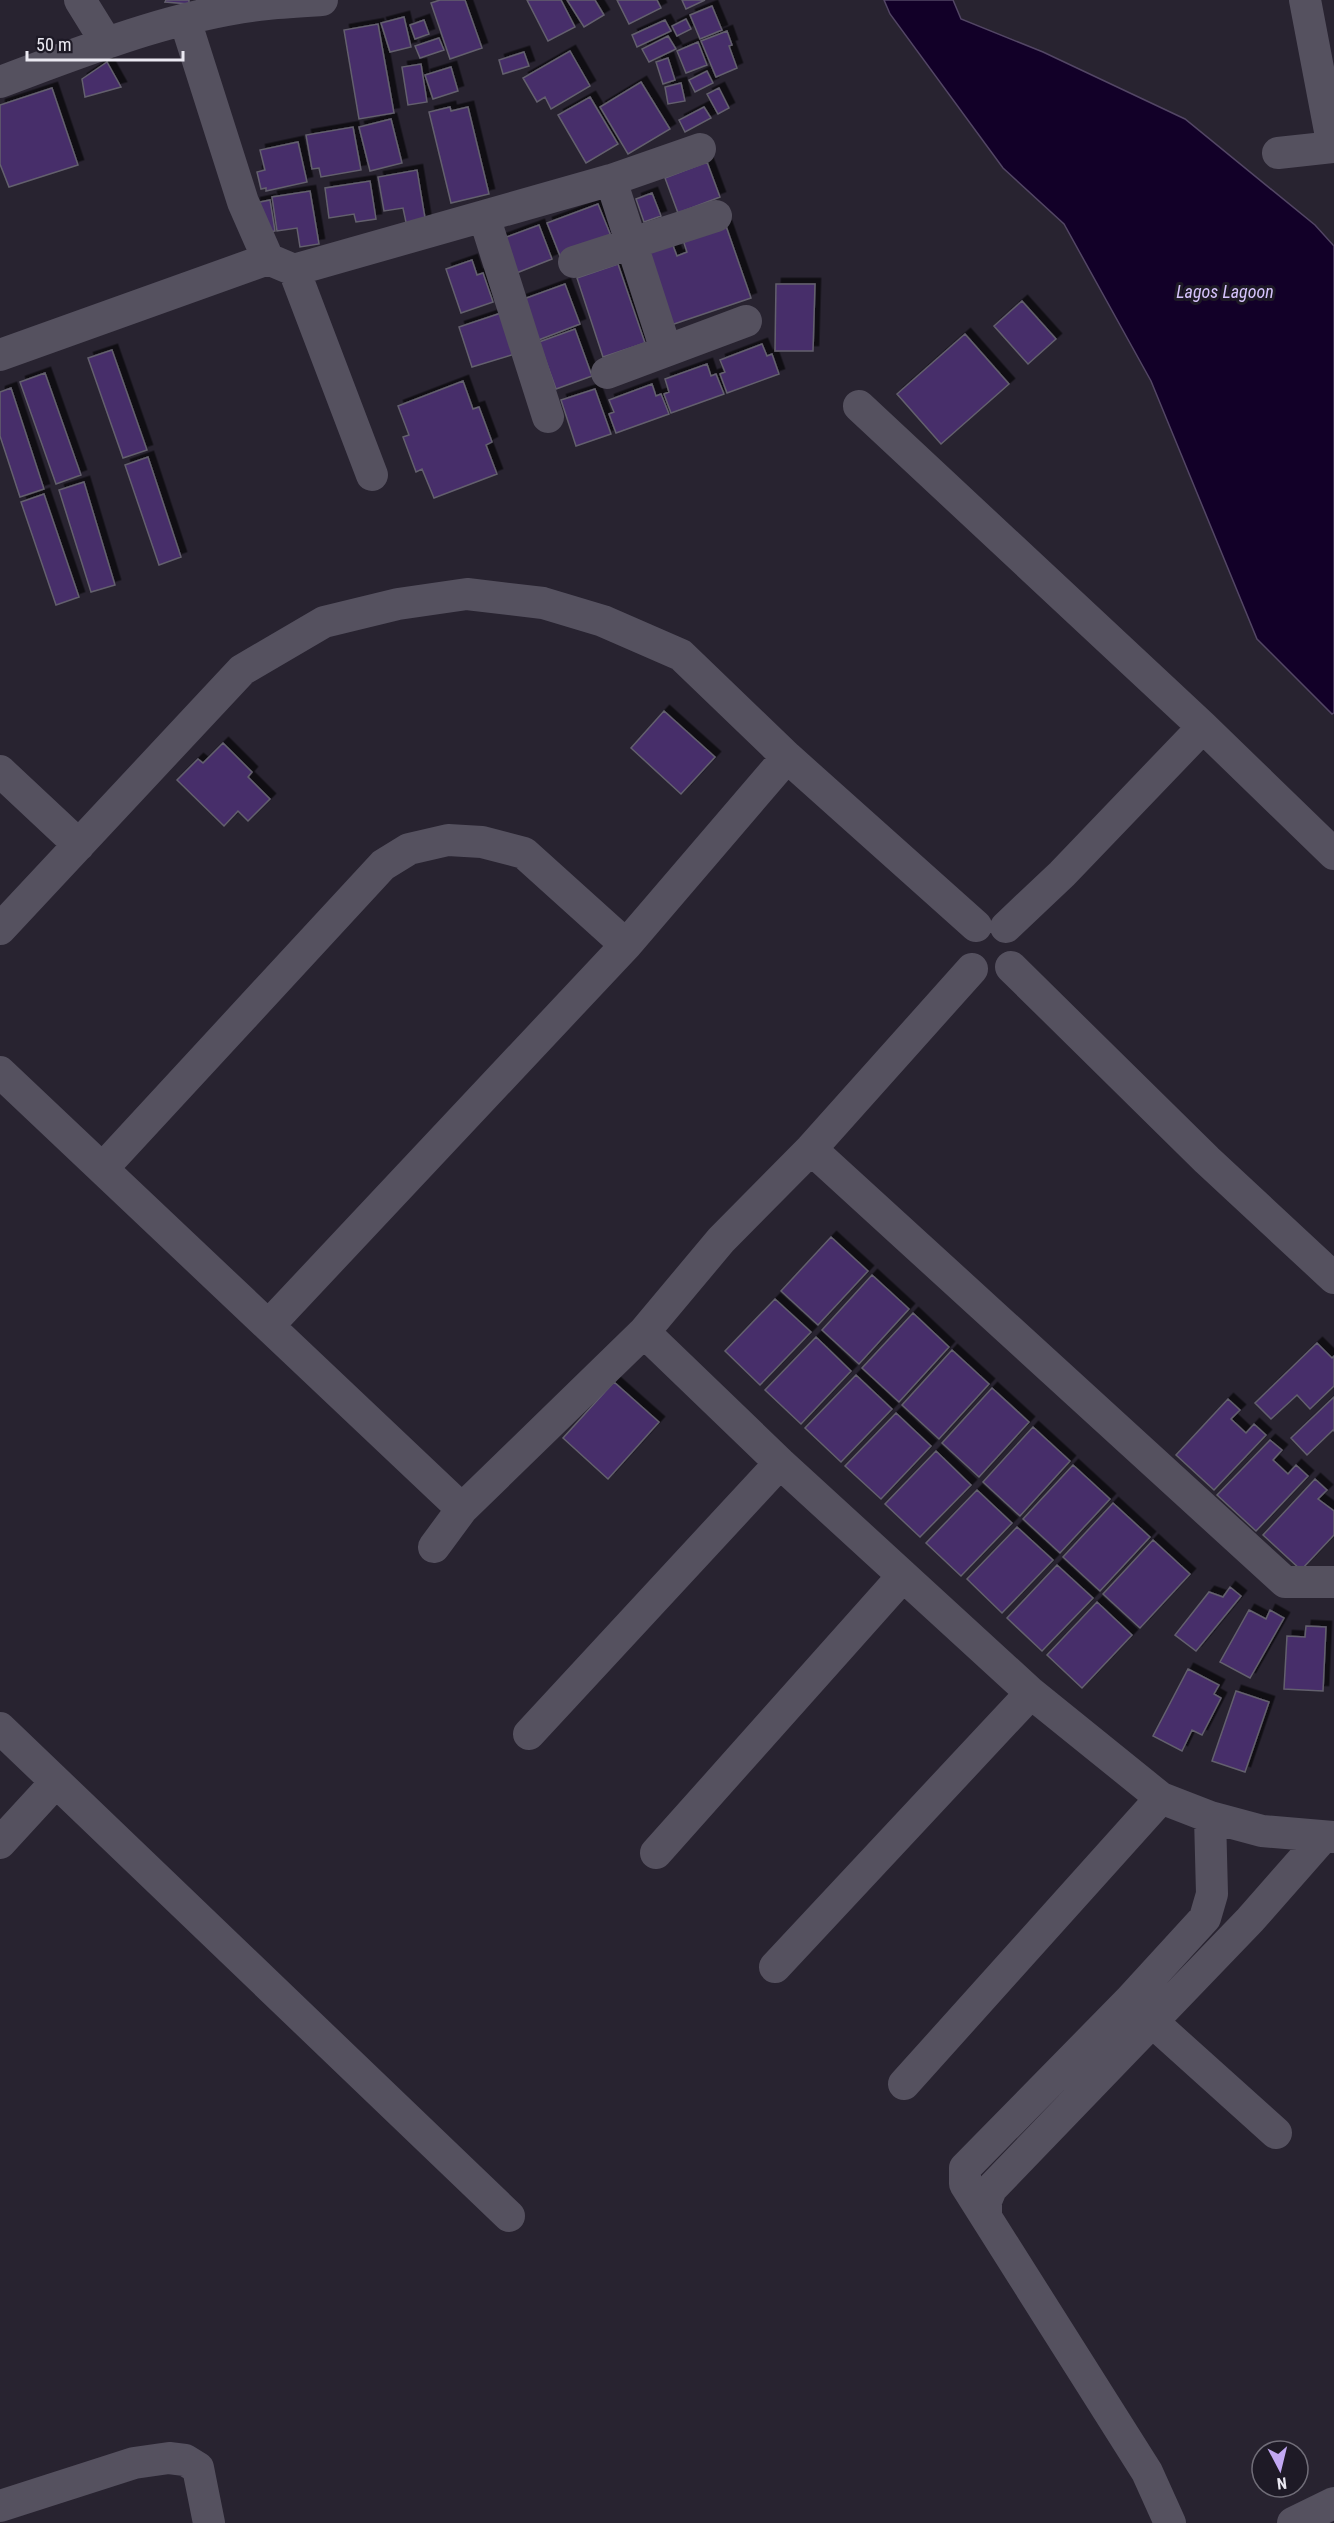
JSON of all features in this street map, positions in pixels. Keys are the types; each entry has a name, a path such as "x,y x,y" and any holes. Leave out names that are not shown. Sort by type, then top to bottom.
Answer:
{"street":[{"path":"80,0 106,42"},
{"path":"0,82 106,42 185,20 266,2 322,0"},
{"path":"1278,153 1334,147 1305,0"},
{"path":"185,20 243,202 281,264 372,475"},
{"path":"0,355 281,264 484,216 610,180 700,149"},
{"path":"610,180 666,350"},
{"path":"484,216 548,417"},
{"path":"574,262 716,216"},
{"path":"606,373 746,321"},
{"path":"859,406 1203,727 1334,854"},
{"path":"0,929 242,670 324,622 398,604 467,594 543,603 603,621 681,655 787,757 991,926 1014,935 1017,946 1016,957 1011,967 1002,973 981,974 972,969 966,961 964,951 969,933 991,926 1062,874 1203,727"},
{"path":"269,1324 626,945 787,757"},
{"path":"0,771 79,845"},
{"path":"103,1168 383,865 409,849 448,840 482,842 524,853 626,945"},
{"path":"1011,967 1199,1152 1334,1278"},
{"path":"434,1547 462,1509 644,1332 721,1240 811,1149 972,969"},
{"path":"0,1072 462,1509"},
{"path":"811,1149 1285,1582 1334,1582"},
{"path":"644,1332 780,1463 1031,1693 1085,1739 1161,1798 1210,1817 1262,1831 1328,1837"},
{"path":"529,1734 780,1463"},
{"path":"656,1853 903,1576"},
{"path":"775,1967 1031,1693"},
{"path":"0,1728 509,2216"},
{"path":"0,1843 56,1782"},
{"path":"904,2084 1161,1798"},
{"path":"986,2215 986,2201 991,2189 1046,2131 1140,2011 1205,1918 1212,1894 1210,1817"},
{"path":"1170,2523 1146,2472 965,2184 965,2168 1022,2111 1250,1920 1328,1837"},
{"path":"1140,2011 1276,2133"},
{"path":"1022,2111 1046,2131"},
{"path":"0,2506 134,2463 169,2458 185,2460 198,2468 209,2523"},
{"path":"1293,2523 1334,2503"}],"water":[{"name":"Lagos Lagoon","path":"884,0 953,0 961,19 1043,52 1185,119 1315,225 1334,246 1334,713 1332,714 1257,639 1151,381 1064,224 1003,168 890,14"}],"building":[{"path":"166,0 189,0 189,4 165,2"},
{"path":"440,0 465,0 482,48 450,59 431,3"},
{"path":"527,0 561,0 575,27 548,41"},
{"path":"567,0 595,0 604,15 584,27"},
{"path":"617,0 657,0 661,8 629,24"},
{"path":"682,0 705,0 686,9"},
{"path":"712,6 722,30 700,39 690,15"},
{"path":"404,17 411,47 390,52 381,23"},
{"path":"686,19 691,29 677,36 672,26"},
{"path":"424,20 429,34 415,39 410,25"},
{"path":"665,20 671,31 637,47 632,35"},
{"path":"378,24 394,113 359,119 344,30"},
{"path":"727,31 732,45 729,46 737,68 716,77 701,41"},
{"path":"668,36 676,49 649,62 642,49"},
{"path":"439,38 444,50 420,58 415,46"},
{"path":"698,42 707,65 686,73 677,51"},
{"path":"570,51 590,86 551,109 545,97 537,102 523,78"},
{"path":"524,52 529,66 503,74 499,60"},
{"path":"668,58 675,80 663,84 656,62"},
{"path":"107,62 121,87 85,97 82,79"},
{"path":"421,64 427,102 408,105 402,67"},
{"path":"451,67 458,91 433,99 425,75"},
{"path":"707,71 713,83 695,92 689,80"},
{"path":"641,82 670,129 628,154 600,107"},
{"path":"681,83 685,101 668,104 665,87"},
{"path":"52,88 78,165 9,187 0,164 0,105"},
{"path":"719,88 729,108 718,114 707,94"},
{"path":"590,97 618,144 586,163 558,115"},
{"path":"450,107 451,111 468,107 489,194 451,203 429,112"},
{"path":"704,107 711,118 685,132 679,120"},
{"path":"391,119 402,163 370,171 359,127"},
{"path":"353,127 361,170 321,177 319,168 312,169 306,135"},
{"path":"298,142 307,182 266,191 266,188 261,189 257,172 265,170 260,150"},
{"path":"707,162 720,197 678,213 665,178"},
{"path":"417,170 426,224 407,227 403,208 384,211 378,177"},
{"path":"370,181 376,219 356,222 354,214 329,218 325,188"},
{"path":"310,191 319,244 300,247 297,228 277,231 272,197"},
{"path":"652,193 661,216 644,222 636,199"},
{"path":"270,200 275,231 261,234 255,203"},
{"path":"598,204 613,241 562,261 547,223"},
{"path":"539,225 552,259 514,274 501,239"},
{"path":"726,226 751,298 671,325 646,252 672,243 677,256 687,252 683,240"},
{"path":"472,260 477,275 483,273 493,302 461,313 446,269"},
{"path":"618,264 645,343 603,357 577,278"},
{"path":"565,284 580,324 536,341 521,300"},
{"path":"776,284 815,284 813,351 775,351"},
{"path":"1022,301 1056,339 1028,364 994,326"},
{"path":"504,312 518,353 472,367 459,327"},
{"path":"575,329 592,376 556,389 539,342"},
{"path":"965,334 1009,384 941,444 897,394"},
{"path":"762,344 767,356 772,354 779,374 727,393 720,374 725,372 720,360"},
{"path":"112,350 147,450 123,458 88,358"},
{"path":"707,364 711,376 716,374 724,394 671,413 664,394 669,392 665,379"},
{"path":"45,373 81,475 56,484 20,382"},
{"path":"463,381 473,409 479,407 492,442 486,445 497,474 434,498 422,469 416,472 403,437 409,435 398,406"},
{"path":"652,384 656,396 661,394 669,414 616,433 609,414 614,412 609,400"},
{"path":"11,388 44,489 20,497 0,436 0,392"},
{"path":"595,389 611,434 576,446 561,400"},
{"path":"148,457 181,557 159,565 125,465"},
{"path":"84,482 115,585 91,592 59,490"},
{"path":"44,494 79,597 56,605 21,502"},
{"path":"664,711 715,757 681,794 631,748"},
{"path":"223,743 252,772 248,777 270,799 248,821 238,811 224,826 177,780 198,759 203,763"},
{"path":"831,1237 868,1271 818,1325 781,1291"},
{"path":"872,1275 909,1309 859,1364 822,1330"},
{"path":"775,1299 811,1332 760,1385 725,1351"},
{"path":"913,1313 949,1347 899,1402 862,1368"},
{"path":"816,1337 851,1371 801,1424 765,1390"},
{"path":"1317,1343 1332,1358 1334,1356 1334,1386 1310,1409 1297,1395 1271,1419 1255,1403"},
{"path":"952,1350 989,1384 939,1439 902,1405"},
{"path":"856,1375 892,1409 841,1462 805,1428"},
{"path":"614,1382 659,1422 608,1479 563,1438"},
{"path":"992,1388 1029,1422 979,1477 942,1443"},
{"path":"1334,1397 1334,1431 1307,1455 1291,1438"},
{"path":"1228,1399 1240,1410 1231,1419 1246,1433 1254,1424 1266,1435 1214,1490 1176,1455"},
{"path":"896,1413 931,1446 881,1499 845,1466"},
{"path":"1033,1427 1070,1461 1020,1516 983,1482"},
{"path":"1270,1440 1282,1450 1273,1460 1288,1474 1296,1465 1308,1476 1256,1531 1217,1495"},
{"path":"936,1451 971,1485 920,1537 885,1504"},
{"path":"1073,1465 1110,1499 1060,1553 1023,1519"},
{"path":"1315,1479 1327,1490 1318,1499 1334,1511 1334,1535 1301,1570 1263,1535"},
{"path":"977,1490 1012,1523 961,1576 926,1543"},
{"path":"1113,1503 1150,1537 1100,1591 1063,1557"},
{"path":"1017,1527 1053,1560 1002,1613 967,1579"},
{"path":"1153,1540 1190,1574 1140,1628 1103,1594"},
{"path":"1057,1565 1093,1598 1042,1651 1007,1618"},
{"path":"1230,1587 1241,1596 1196,1651 1175,1635 1209,1592 1223,1597"},
{"path":"1097,1602 1132,1635 1082,1688 1047,1655"},
{"path":"1249,1610 1266,1619 1270,1610 1284,1618 1250,1678 1220,1662"},
{"path":"1306,1626 1326,1627 1323,1691 1284,1689 1287,1636 1305,1637"},
{"path":"1188,1669 1219,1685 1214,1694 1221,1698 1202,1735 1192,1730 1182,1751 1153,1736"},
{"path":"1236,1691 1269,1702 1245,1772 1212,1761"}]}
